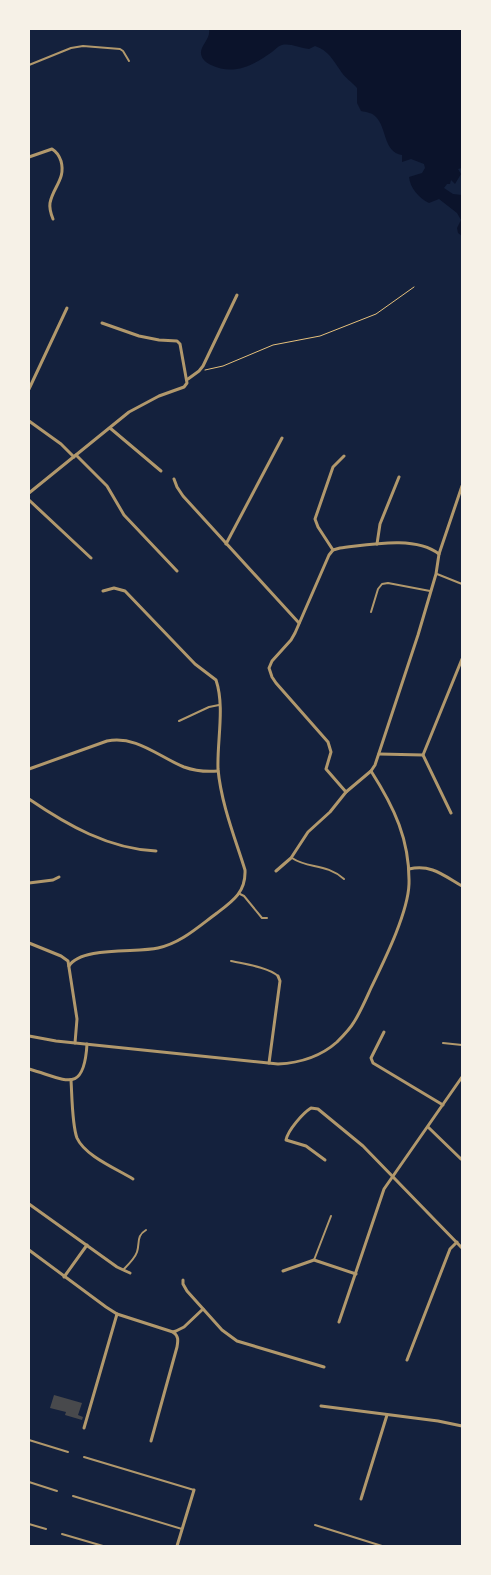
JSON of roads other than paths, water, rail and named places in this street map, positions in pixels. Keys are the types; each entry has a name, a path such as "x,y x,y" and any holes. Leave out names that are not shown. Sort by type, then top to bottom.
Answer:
{"street":[{"path":"29,157 52,149 56,151 60,158 62,175 50,202 53,219"},
{"path":"188,379 199,371 237,295"},
{"path":"29,389 67,308"},
{"path":"29,492 143,404 161,395 184,388 187,383 188,379 180,344 177,341 158,340 133,334 102,323"},
{"path":"29,421 61,444 107,486 121,511 177,571"},
{"path":"110,428 161,471"},
{"path":"226,544 282,438"},
{"path":"334,550 318,528 315,519 333,467 344,456"},
{"path":"377,544 380,524 400,477"},
{"path":"174,479 178,490 299,623"},
{"path":"276,872 291,858 308,832 330,812 346,792 371,771 379,754 436,574 439,554 462,486"},
{"path":"29,500 91,558"},
{"path":"346,792 326,769 331,752 328,742 276,683 270,671 272,661 291,640 329,556 334,550 396,543 418,545 435,550 439,554"},
{"path":"69,966 74,961 90,954 154,949 176,942 233,901 240,894 244,884 245,870 224,801 218,771 219,705 217,684 214,677 195,664 126,591 114,588 103,591"},
{"path":"452,813 423,755 462,659"},
{"path":"29,770 108,741 121,739 143,746 190,769 218,771"},
{"path":"379,754 423,755"},
{"path":"29,1036 56,1041 290,1064 311,1058 335,1043 349,1029 358,1016 386,957 403,913 408,891 408,869 403,836 396,814 371,771"},
{"path":"29,799 84,832 135,849 156,851"},
{"path":"408,869 428,868 462,886"},
{"path":"29,883 53,880 59,877"},
{"path":"29,943 61,956 68,961 77,1018 75,1043"},
{"path":"269,1063 280,981 278,976"},
{"path":"384,1032 371,1058 373,1063 443,1106"},
{"path":"29,1070 71,1080 78,1076 84,1068 87,1044"},
{"path":"339,1322 384,1189 462,1078"},
{"path":"71,1080 76,1134 80,1144 90,1153 133,1179"},
{"path":"325,1160 310,1148 286,1140 289,1132 306,1112 312,1108 318,1109 352,1136 462,1248"},
{"path":"428,1127 461,1159"},
{"path":"29,1204 122,1270 130,1273"},
{"path":"407,1360 450,1249 457,1242"},
{"path":"64,1277 86,1245"},
{"path":"29,1250 106,1308 177,1335 177,1347 151,1441"},
{"path":"283,1271 314,1260 356,1274"},
{"path":"183,1280 184,1287 226,1334 237,1341 324,1367"},
{"path":"173,1332 180,1330 204,1309"},
{"path":"84,1428 118,1314"},
{"path":"321,1406 438,1421 462,1426"},
{"path":"362,1499 387,1415"},
{"path":"177,1546 194,1490"}],"lane":[{"path":"29,65 71,48 83,46 117,48 123,51 129,61"},
{"path":"436,574 462,584"},
{"path":"371,612 378,589 382,584 388,583 430,591"},
{"path":"179,721 208,707 219,705"},
{"path":"291,858 298,862 321,866 344,879"},
{"path":"240,894 244,896 262,918 267,918"},
{"path":"231,961 268,971 278,976"},
{"path":"443,1042 462,1046"},
{"path":"314,1260 331,1216"},
{"path":"122,1270 136,1254 139,1236 146,1230"},
{"path":"29,1440 68,1452"},
{"path":"84,1457 194,1490"},
{"path":"29,1482 57,1491"},
{"path":"73,1496 182,1528"},
{"path":"29,1524 46,1529"},
{"path":"315,1525 382,1546"},
{"path":"62,1534 103,1546"}],"water":[{"path":"209,29 462,29 462,168 458,169 461,174 455,184 451,180 450,184 447,184 444,188 453,194 462,195 462,236 458,233 457,228 461,220 457,213 439,199 429,203 425,201 411,185 409,177 422,173 425,168 424,164 411,159 402,162 402,155 396,153 388,145 382,127 376,117 361,111 357,103 357,88 327,53 315,46 309,49 285,45 279,46 258,61 243,68 219,68 204,60 201,54"}]}
